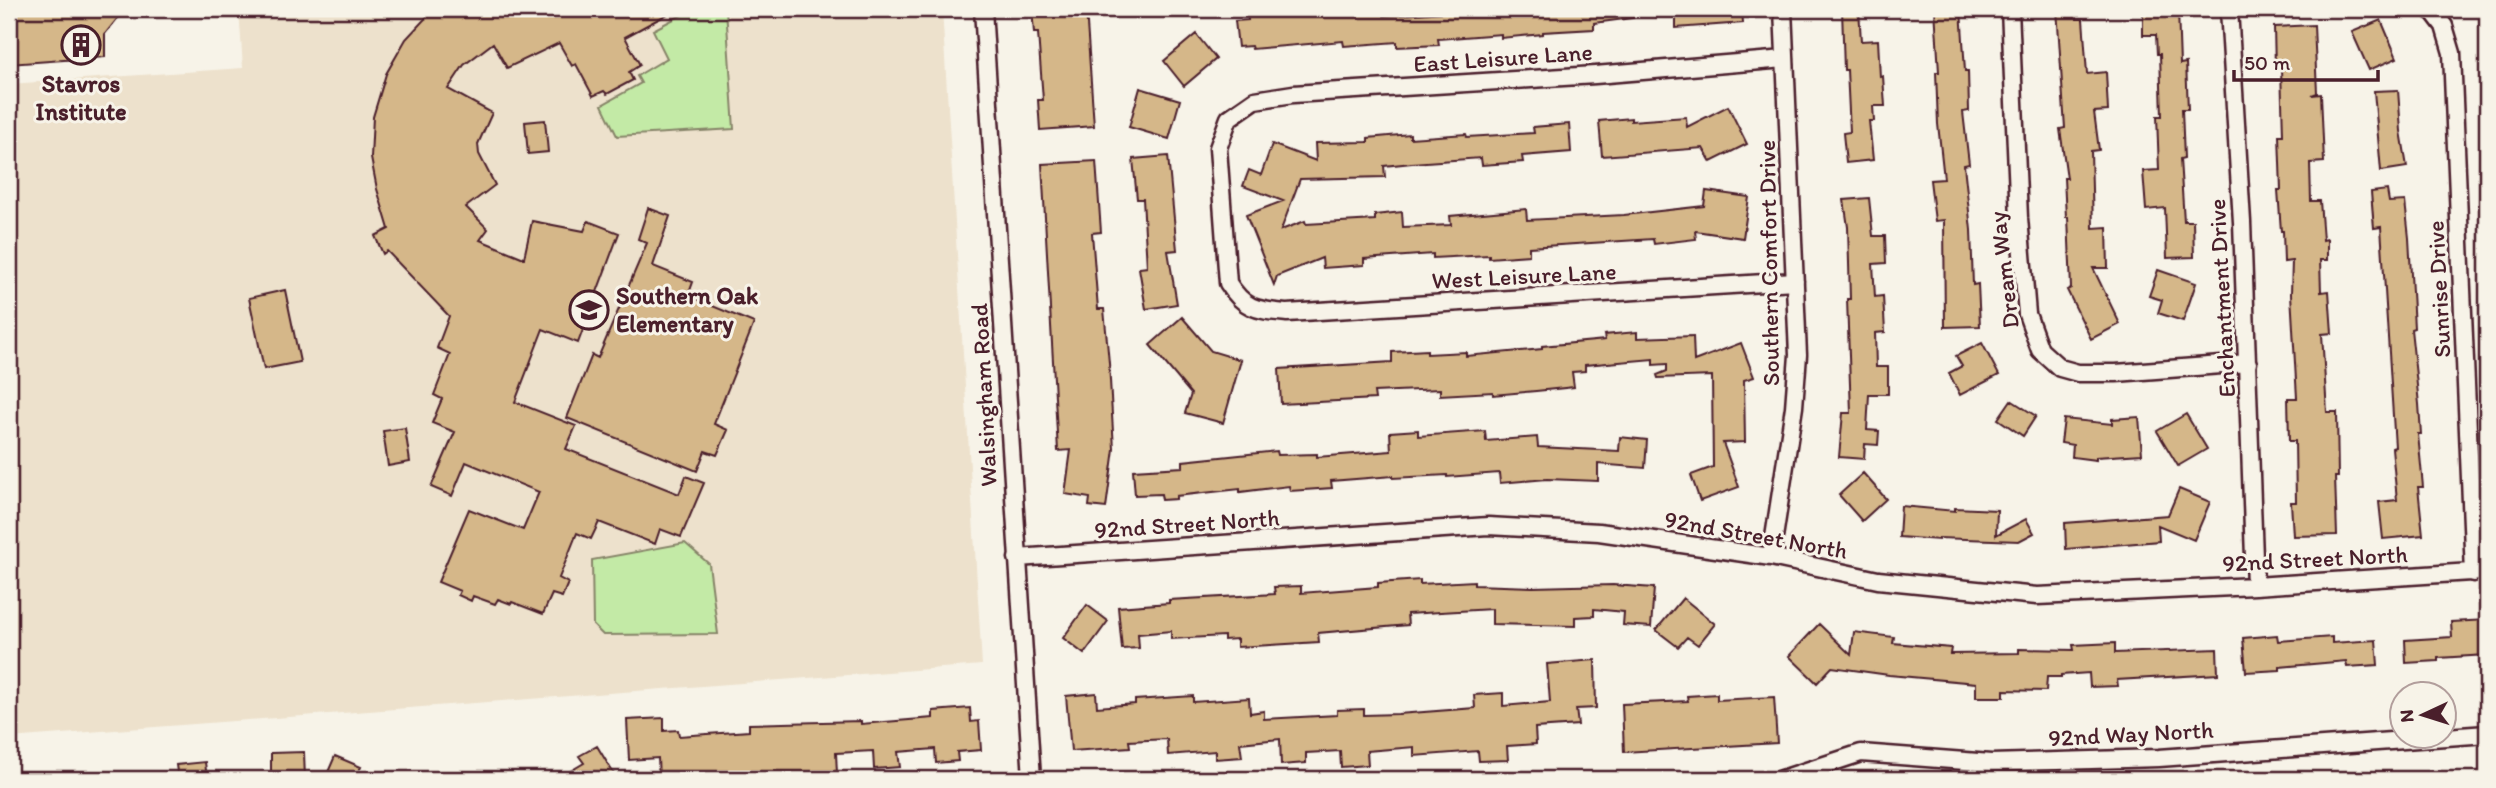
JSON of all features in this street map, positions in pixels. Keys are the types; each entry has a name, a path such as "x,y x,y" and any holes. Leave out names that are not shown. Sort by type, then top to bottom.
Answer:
{"street":[{"name":"Walsingham Road","path":"983,9 1032,779"},
{"name":"Southern Comfort Drive","path":"1771,557 1794,407 1798,355 1783,9"},
{"name":"Dream Way","path":"2010,9 2019,218 2027,314 2040,350 2060,368 2078,373 2116,373 2248,362"},
{"name":"Enchantment Drive","path":"2229,9 2248,362 2255,586"},
{"name":"Sunrise Drive","path":"2431,9 2444,26 2452,53 2481,572"},
{"name":"East Leisure Lane","path":"1255,310 1238,298 1228,283 1218,148 1229,118 1255,100 1293,94 1595,75 1786,59"},
{"name":"West Leisure Lane","path":"1255,310 1287,313 1795,281"},
{"name":"92nd Street North","path":"1017,558 1488,526 1599,532 1771,557 1878,580 2037,596 2481,572"},
{"name":"92nd Way North","path":"1782,779 1861,753 1992,763 2159,758 2487,734"}],"shaded area":[{"path":"239,9 942,9 982,665 9,738 9,84 243,68"}],"green space":[{"path":"693,9 726,9 734,129 617,136 602,105 641,83 637,76 667,58 653,30"},
{"path":"685,543 709,564 718,634 603,635 593,625 592,560"}],"building":[{"path":"9,9 125,9 105,34 105,57 9,64"},
{"path":"434,9 677,9 625,37 640,65 629,72 633,80 607,94 604,91 593,96 576,64 572,66 559,43 507,68 493,43 464,65 448,89 492,113 478,144 479,154 495,185 466,207 488,229 480,240 524,258 532,221 584,231 588,221 619,233 578,343 543,329 515,402 576,426 566,449 679,494 686,476 704,483 681,537 660,529 655,544 599,522 591,539 577,533 559,578 568,583 562,597 552,594 543,614 498,599 495,604 473,596 471,601 458,595 460,591 438,582 469,509 523,530 539,492 466,462 452,496 431,487 455,432 432,423 442,399 434,395 450,354 437,348 449,316 387,251 383,254 375,236 389,229 371,158 373,117 386,74 406,39"},
{"path":"1032,9 1086,9 1094,126 1040,130 1038,100 1043,100 1038,33 1034,33"},
{"path":"1331,9 1331,12 1384,9 1384,16 1447,12 1447,9 1488,9 1489,16 1552,9 1632,9 1633,18 1594,23 1594,29 1501,38 1501,34 1438,39 1439,45 1397,47 1397,42 1344,46 1343,41 1252,49 1251,46 1238,47 1235,21 1248,20 1247,11"},
{"path":"1676,9 1742,9 1743,23 1676,28"},
{"path":"1842,9 1859,9 1861,41 1878,40 1885,106 1873,106 1874,121 1869,121 1873,160 1846,163 1843,133 1850,132"},
{"path":"1935,9 1961,9 1965,71 1968,71 1969,111 1963,112 1969,164 1964,165 1971,230 1973,285 1978,284 1980,326 1945,327 1944,220 1935,221 1930,180 1944,179 1938,124 1936,72 1939,72"},
{"path":"2057,9 2077,9 2077,19 2083,19 2087,74 2106,72 2108,111 2094,112 2099,150 2091,151 2093,228 2107,227 2108,268 2093,268 2120,324 2091,339 2067,290 2071,288 2064,178 2067,178 2060,129 2065,128"},
{"path":"2178,10 2180,64 2186,63 2188,109 2182,109 2184,158 2180,159 2184,221 2193,221 2194,257 2167,258 2165,208 2146,210 2143,171 2159,170 2157,116 2162,116 2160,54 2157,54 2156,35 2143,35 2143,12"},
{"path":"2381,20 2397,58 2369,70 2352,32"},
{"path":"2314,25 2317,93 2312,95 2321,94 2324,162 2310,163 2311,201 2320,201 2323,240 2327,239 2327,260 2320,260 2321,292 2329,291 2332,333 2322,334 2327,412 2337,412 2337,535 2293,536 2291,502 2296,502 2295,441 2289,441 2288,398 2297,398 2291,294 2292,261 2284,262 2281,231 2278,190 2281,190 2279,135 2283,135 2281,68 2275,68 2274,27"},
{"path":"1196,34 1216,59 1184,86 1164,61"},
{"path":"1140,88 1180,100 1169,139 1129,127"},
{"path":"2398,90 2407,167 2381,171 2374,91"},
{"path":"1728,106 1747,144 1711,162 1703,148 1602,156 1599,121 1686,117 1687,127"},
{"path":"545,120 548,152 528,154 525,122"},
{"path":"1569,124 1571,152 1522,156 1523,162 1482,165 1481,158 1412,163 1384,166 1385,177 1300,179 1281,230 1305,221 1306,224 1375,220 1375,215 1402,212 1403,227 1451,225 1450,216 1526,209 1527,220 1624,215 1704,206 1706,191 1749,197 1743,238 1695,231 1696,239 1654,244 1653,239 1529,247 1529,255 1433,258 1433,254 1364,259 1364,265 1323,268 1322,258 1277,276 1274,285 1246,215 1283,201 1243,186 1249,170 1261,175 1272,144 1316,161 1315,143 1368,142 1368,138 1410,134 1410,138 1534,133 1533,127"},
{"path":"1168,156 1177,250 1168,251 1177,304 1146,309 1139,268 1147,267 1143,199 1137,199 1133,159"},
{"path":"1096,161 1101,232 1092,233 1098,309 1104,309 1114,449 1106,508 1089,506 1090,498 1065,494 1071,450 1058,451 1042,164"},
{"path":"2387,190 2389,202 2405,201 2409,238 2414,328 2411,329 2421,434 2418,434 2423,487 2418,487 2423,535 2383,539 2379,502 2397,500 2381,227 2374,228 2371,192"},
{"path":"1869,198 1873,236 1885,236 1886,263 1873,264 1875,297 1883,296 1885,332 1875,333 1876,367 1888,367 1888,394 1869,394 1867,430 1879,431 1878,445 1865,444 1864,459 1839,457 1843,413 1851,413 1847,299 1850,299 1848,227 1844,200"},
{"path":"648,208 670,216 653,266 693,282 688,296 754,323 714,424 728,430 717,455 705,451 697,471 567,418 592,355 598,358 647,243 638,239"},
{"path":"2158,270 2196,283 2183,321 2158,313 2162,300 2149,296"},
{"path":"285,290 300,362 264,369 249,298"},
{"path":"1182,317 1211,351 1241,360 1223,423 1185,413 1191,394 1150,345"},
{"path":"1637,332 1637,338 1693,336 1694,361 1741,343 1754,377 1744,380 1745,442 1723,443 1739,487 1700,501 1691,475 1713,467 1712,376 1658,378 1657,375 1667,371 1667,364 1653,365 1653,359 1585,365 1585,371 1572,372 1574,387 1493,395 1493,392 1440,395 1440,389 1374,392 1375,399 1281,404 1279,369 1392,362 1392,352 1466,352 1466,356 1542,349 1542,346 1605,340 1604,335"},
{"path":"1982,343 1999,375 1960,395 1949,373 1962,366 1956,356"},
{"path":"2011,400 2036,416 2023,436 1998,419"},
{"path":"2186,414 2207,449 2178,466 2157,431"},
{"path":"2139,417 2142,454 2096,457 2096,460 2072,457 2073,445 2061,443 2064,419 2112,424 2112,419"},
{"path":"405,428 410,462 388,466 383,431"},
{"path":"1418,430 1418,436 1485,431 1486,441 1537,437 1538,447 1619,451 1620,437 1647,440 1645,468 1598,464 1598,481 1547,479 1500,483 1499,473 1447,477 1393,476 1331,481 1332,488 1290,491 1289,486 1240,492 1240,489 1162,500 1161,494 1135,495 1133,470 1183,467 1183,461 1277,451 1278,455 1317,454 1317,457 1391,451 1390,432"},
{"path":"1863,473 1886,499 1862,521 1839,495"},
{"path":"2179,489 2210,502 2194,540 2158,525 2159,541 2066,549 2065,523 2168,515"},
{"path":"1901,506 1955,511 1955,508 1997,510 1996,535 2026,519 2034,533 2019,541 1899,537"},
{"path":"1420,580 1420,584 1474,581 1474,585 1613,585 1654,588 1651,627 1623,625 1624,612 1594,609 1594,616 1575,617 1575,626 1492,624 1492,609 1407,614 1408,625 1318,633 1319,642 1237,647 1237,639 1224,640 1224,636 1171,639 1171,631 1138,634 1139,648 1122,649 1118,607 1169,603 1169,600 1275,594 1274,587 1301,586 1301,593 1378,587 1378,583"},
{"path":"1683,598 1715,624 1698,645 1687,637 1678,647 1656,630"},
{"path":"1087,605 1108,621 1084,654 1063,638"},
{"path":"2487,620 2487,655 2406,663 2405,640 2452,637 2451,622"},
{"path":"1819,624 1851,655 1854,632 1894,637 1893,643 1951,648 1950,654 2019,653 2019,649 2074,650 2073,645 2115,643 2115,653 2217,649 2218,674 2117,680 2118,686 2090,687 2089,673 2061,675 2047,677 2046,691 2004,690 2004,697 1976,697 1976,683 1832,667 1817,683 1789,656"},
{"path":"2277,635 2278,641 2332,637 2332,643 2376,640 2378,665 2347,667 2346,661 2246,672 2243,638"},
{"path":"1595,660 1596,708 1576,709 1578,725 1535,728 1536,744 1507,746 1508,760 1479,761 1478,751 1414,756 1414,747 1367,751 1368,765 1341,767 1340,751 1306,753 1306,763 1281,765 1280,739 1240,743 1242,757 1215,759 1215,751 1168,755 1167,739 1129,741 1130,747 1071,751 1066,696 1096,693 1097,707 1135,704 1135,700 1193,696 1193,702 1249,698 1250,713 1264,711 1264,719 1337,715 1337,710 1364,709 1364,715 1398,714 1475,708 1474,695 1503,693 1503,706 1550,702 1547,664"},
{"path":"1717,694 1717,700 1774,697 1777,743 1624,752 1622,704 1688,701 1687,696"},
{"path":"970,708 971,722 979,721 981,750 957,752 958,761 936,763 935,749 898,752 900,767 874,769 873,751 836,753 837,773 751,779 751,772 659,779 658,758 629,760 627,720 664,718 664,731 678,730 679,736 749,731 749,724 861,721 861,724 933,718 933,711"},
{"path":"597,746 617,779 557,779 584,763 579,756"},
{"path":"304,752 305,779 271,779 271,753"},
{"path":"335,756 361,767 355,779 325,779"},
{"path":"205,762 207,779 178,779 176,765"}],"place":[{"name":"Stavros Institute","path":"81,45"},
{"name":"Southern Oak Elementary","path":"589,310"}]}
